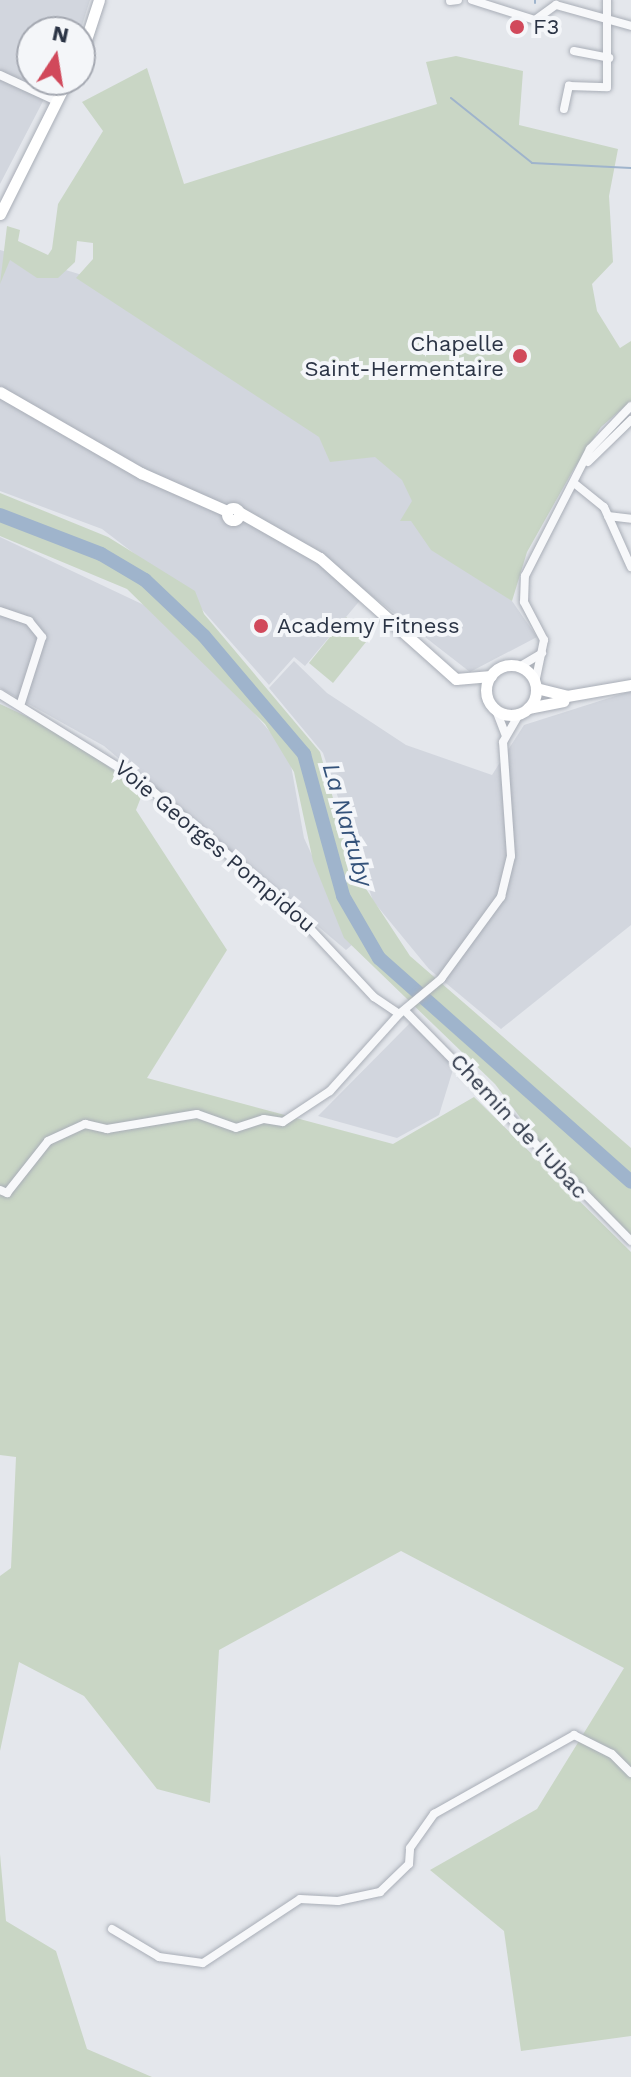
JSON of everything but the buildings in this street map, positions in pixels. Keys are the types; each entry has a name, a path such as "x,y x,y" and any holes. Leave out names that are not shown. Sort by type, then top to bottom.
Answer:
{"main road":[{"path":"0,214 57,96"},
{"path":"0,392 141,473 233,511 320,558 456,679 491,676 519,667 535,686 579,695"},
{"path":"491,676 487,695 496,710 524,711 579,695 631,685"},
{"path":"524,711 535,686"}],"street":[{"path":"450,1 458,0"},
{"path":"472,0 535,20 556,5 631,26"},
{"path":"564,109 569,86 607,87 611,22 607,0"},
{"path":"574,51 609,58"},
{"path":"0,75 54,100"},
{"path":"535,686 543,653 524,602 525,576 599,437 631,406"},
{"path":"582,469 631,420"},
{"path":"574,483 608,516 631,567"},
{"path":"608,516 631,519"},
{"path":"0,611 29,621 42,637 21,703"},
{"path":"519,667 543,653"},
{"name":"Voie Georges Pompidou","path":"0,694 21,703 152,790 290,907 374,997 405,1011"},
{"path":"0,1190 7,1193 48,1141 85,1124 107,1129 197,1114 236,1128 264,1119 283,1122 330,1091 405,1011 441,979 501,897 510,872 505,734 496,710"},
{"path":"505,734 524,711"},
{"name":"Chemin de l'Ubac","path":"405,1011 631,1241"},
{"path":"112,1929 159,1957 203,1963 300,1899 338,1901 380,1892 409,1864 410,1848 434,1814 574,1735 612,1754 631,1773"}],"shaded area":[{"path":"0,0 90,0 85,16 16,16 16,96 46,96 0,184"},
{"path":"0,250 92,278 376,453 420,495 417,526 512,601 537,637 470,672 367,592 305,666 294,657 269,685 190,596 102,529 0,491"},
{"path":"0,537 144,605 237,693 289,754 304,838 353,944 346,950 104,746 0,688"},
{"path":"294,661 327,693 406,745 492,775 524,725 631,691 631,925 501,1029 429,969 373,901 323,753 269,688"},
{"path":"410,1023 455,1063 439,1115 397,1138 318,1116"}],"green space":[{"path":"456,56 523,71 519,125 618,149 609,196 613,262 592,284 597,311 620,348 631,341 631,401 601,427 572,472 527,552 512,601 431,550 411,521 400,521 412,501 402,480 375,457 330,462 319,437 76,278 93,259 93,243 77,241 75,262 58,278 37,278 10,260 0,284 7,226 20,230 18,241 48,255 52,249 58,204 103,131 82,102 147,68 184,184 437,104 426,62"},
{"name":"La Nartuby","path":"0,493 108,537 195,591 204,614 320,752 353,869 410,956 631,1148 631,1241 564,1176 495,1084 344,938 313,861 294,772 265,724 127,589 0,536"},
{"path":"346,617 370,637 333,683 309,663"},
{"path":"0,704 64,734 143,792 136,810 227,950 147,1078 393,1144 474,1097 631,1252 631,2036 521,2051 504,1931 430,1870 537,1809 624,1668 401,1551 219,1650 210,1803 157,1789 84,1696 19,1662 0,1751 0,1576 11,1568 16,1457 0,1455"},
{"path":"0,1854 6,1921 56,1951 87,2049 152,2077 0,2077"}],"waterway":[{"path":"451,98 532,163 631,168"},
{"name":"La Nartuby","path":"0,515 101,554 145,580 204,636 304,754 343,896 379,958 631,1182"}],"place":[{"name":"F3","path":"517,27"},
{"name":"Chapelle Saint-Hermentaire","path":"520,356"},
{"name":"Academy Fitness","path":"261,626"}]}
